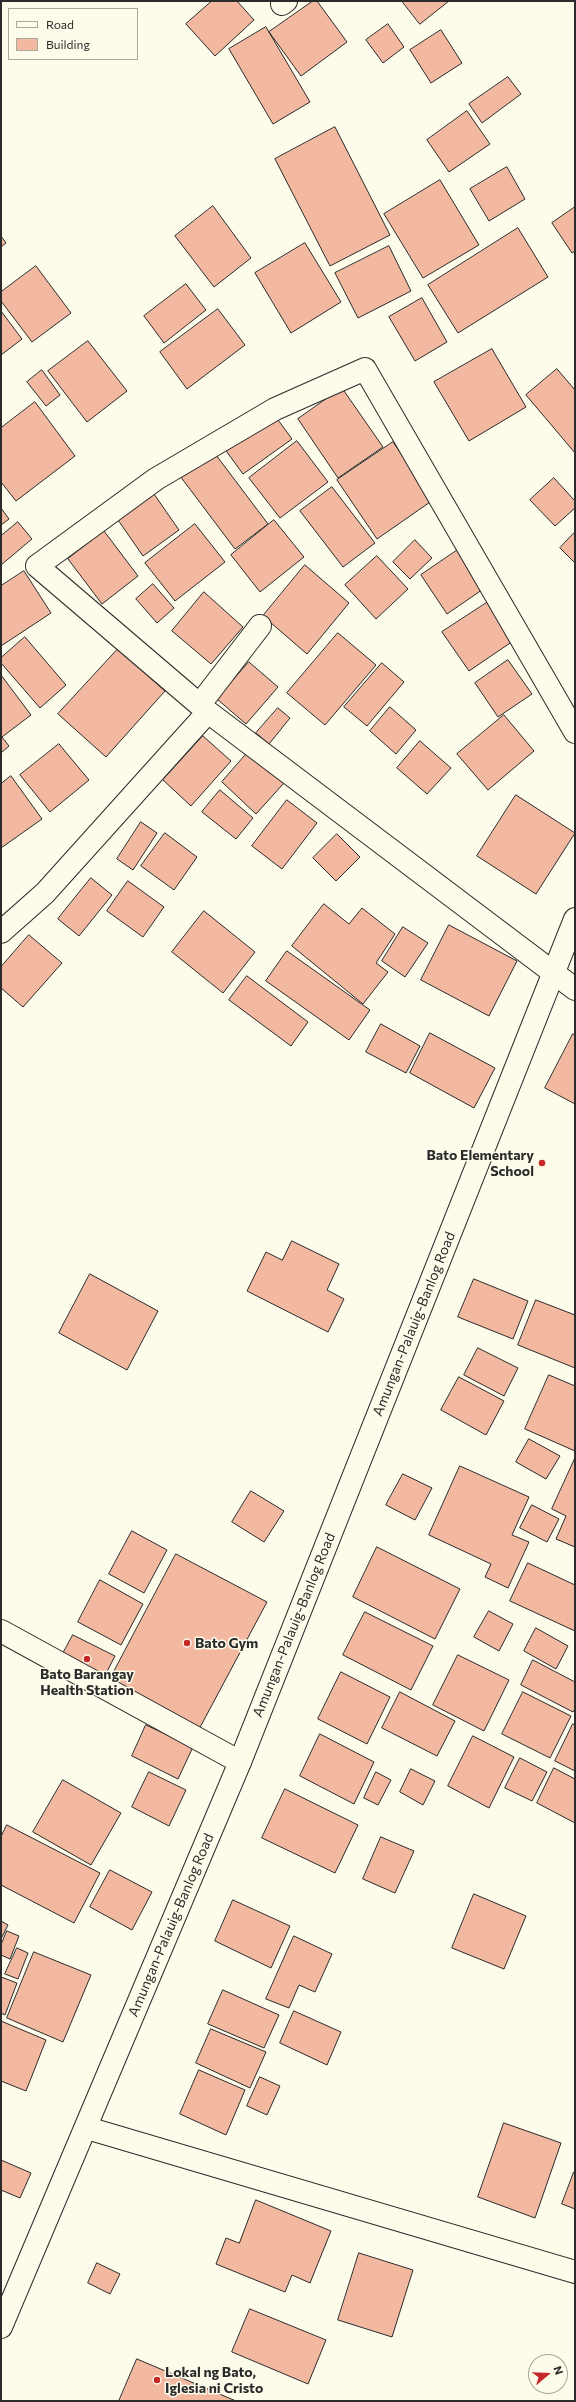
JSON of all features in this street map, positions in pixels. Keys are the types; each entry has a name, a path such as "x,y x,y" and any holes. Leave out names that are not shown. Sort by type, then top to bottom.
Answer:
{"street":[{"path":"575,732 365,369 274,409 163,475 37,566 204,708 575,989"},
{"path":"1,932 45,894 204,708 260,626"},
{"name":"Amungan-Palauig-Banlog Road","path":"1,2327 87,2128 240,1762 575,919"},
{"path":"1,1631 240,1762"},
{"path":"87,2128 575,2272"}],"building":[{"path":"212,1 237,1 254,20 215,56 186,24"},
{"path":"313,1 317,1 347,42 301,76 269,32"},
{"path":"402,1 449,1 420,24"},
{"path":"388,24 404,47 383,63 366,40"},
{"path":"266,27 310,102 273,124 229,49"},
{"path":"441,30 462,63 431,83 410,50"},
{"path":"508,77 521,94 482,123 469,104"},
{"path":"467,111 490,144 449,172 427,140"},
{"path":"335,127 390,235 330,266 275,159"},
{"path":"507,167 525,199 489,221 470,189"},
{"path":"440,180 479,245 423,278 384,214"},
{"path":"213,206 251,258 214,287 175,236"},
{"path":"575,207 575,251 572,253 552,223"},
{"path":"518,228 548,277 458,333 428,285"},
{"path":"1,236 6,243 1,247"},
{"path":"305,243 341,302 291,333 255,273"},
{"path":"389,246 411,291 358,318 335,273"},
{"path":"36,266 71,313 32,342 1,301 1,292"},
{"path":"186,284 206,310 164,343 144,316"},
{"path":"422,298 447,342 415,361 389,317"},
{"path":"218,309 245,345 187,389 160,352"},
{"path":"1,311 22,339 1,355"},
{"path":"88,341 127,391 87,422 48,371"},
{"path":"492,349 526,407 469,441 434,382"},
{"path":"557,369 575,390 575,453 526,395"},
{"path":"42,370 60,395 46,406 27,382"},
{"path":"342,388 383,447 338,478 298,419"},
{"path":"35,402 75,456 16,501 1,482 1,428"},
{"path":"273,413 292,439 243,474 224,448"},
{"path":"297,441 328,482 280,518 249,478"},
{"path":"393,442 433,500 377,539 337,480"},
{"path":"213,451 268,524 235,549 180,476"},
{"path":"554,478 575,501 575,508 555,526 530,500"},
{"path":"332,487 375,543 343,567 300,511"},
{"path":"154,494 179,530 143,556 118,520"},
{"path":"1,508 9,519 1,525"},
{"path":"274,520 304,557 260,592 231,555"},
{"path":"18,522 32,539 1,565 1,536"},
{"path":"195,524 225,562 175,601 145,563"},
{"path":"104,531 138,576 102,604 68,559"},
{"path":"575,532 575,563 560,548"},
{"path":"415,540 432,558 410,579 393,562"},
{"path":"462,547 489,585 447,614 421,575"},
{"path":"377,556 408,589 376,619 345,585"},
{"path":"305,565 349,603 307,654 263,616"},
{"path":"24,571 51,613 1,646 1,586"},
{"path":"153,584 174,608 157,623 136,599"},
{"path":"204,592 243,627 211,664 172,631"},
{"path":"491,600 516,639 469,671 442,632"},
{"path":"338,633 376,665 325,725 287,693"},
{"path":"25,637 66,685 40,708 1,663 1,658"},
{"path":"118,649 165,691 106,757 58,714"},
{"path":"508,660 532,694 498,717 475,683"},
{"path":"249,662 278,687 246,724 217,699"},
{"path":"382,663 404,682 367,726 344,707"},
{"path":"1,675 31,715 2,737 9,746 1,753"},
{"path":"390,707 416,730 396,754 370,731"},
{"path":"278,708 290,718 269,744 256,733"},
{"path":"504,715 534,751 488,790 457,754"},
{"path":"203,736 231,761 191,806 163,780"},
{"path":"420,741 451,768 427,794 397,768"},
{"path":"59,744 89,780 50,812 20,775"},
{"path":"249,751 284,783 256,814 222,782"},
{"path":"11,776 42,819 1,848 1,784"},
{"path":"220,790 253,818 236,839 202,812"},
{"path":"516,795 575,833 536,894 477,856"},
{"path":"287,800 317,823 282,869 252,846"},
{"path":"141,822 157,833 133,870 117,859"},
{"path":"165,833 197,857 174,890 141,866"},
{"path":"337,834 360,857 336,881 313,858"},
{"path":"91,878 112,895 79,936 58,919"},
{"path":"128,881 164,907 143,937 107,911"},
{"path":"324,904 349,924 362,908 395,934 376,963 388,972 363,1004 292,946"},
{"path":"204,911 255,952 223,993 172,952"},
{"path":"449,925 517,961 489,1016 421,980"},
{"path":"403,927 428,943 405,977 382,961"},
{"path":"29,935 62,963 23,1007 1,988 1,967"},
{"path":"287,951 370,1010 349,1040 266,981"},
{"path":"247,976 308,1022 291,1046 229,1000"},
{"path":"381,1024 420,1046 406,1073 366,1052"},
{"path":"430,1033 495,1068 474,1108 410,1073"},
{"path":"573,1034 575,1035 575,1104 545,1088"},
{"path":"292,1241 339,1264 327,1290 344,1299 328,1332 247,1291 266,1252 282,1260"},
{"path":"90,1274 158,1311 127,1370 59,1333"},
{"path":"474,1279 528,1301 513,1339 458,1317"},
{"path":"536,1300 575,1315 575,1368 518,1345"},
{"path":"478,1348 518,1368 504,1396 464,1375"},
{"path":"549,1375 575,1386 575,1451 525,1429"},
{"path":"459,1377 504,1401 486,1435 441,1410"},
{"path":"529,1439 560,1456 546,1479 516,1462"},
{"path":"575,1458 575,1547 556,1539 566,1516 552,1509"},
{"path":"460,1466 529,1497 512,1535 529,1542 508,1588 485,1577 491,1564 429,1535"},
{"path":"403,1474 432,1488 415,1520 386,1505"},
{"path":"251,1491 284,1511 264,1542 232,1522"},
{"path":"532,1505 559,1519 547,1542 520,1528"},
{"path":"132,1531 167,1550 144,1593 109,1574"},
{"path":"377,1547 460,1589 435,1639 353,1597"},
{"name":"Bato Gym","path":"176,1554 267,1602 197,1733 107,1685"},
{"path":"528,1563 575,1585 575,1631 510,1601"},
{"path":"100,1580 143,1604 121,1645 78,1622"},
{"path":"489,1611 513,1624 499,1651 474,1637"},
{"path":"365,1612 433,1646 411,1690 343,1655"},
{"path":"536,1628 568,1646 556,1669 524,1651"},
{"name":"Bato Barangay Health Station","path":"73,1635 115,1656 101,1683 59,1661"},
{"path":"458,1655 509,1680 484,1731 433,1705"},
{"path":"533,1660 575,1682 575,1709 573,1712 521,1685"},
{"path":"341,1672 390,1697 367,1744 318,1719"},
{"path":"400,1692 455,1721 437,1756 382,1728"},
{"path":"523,1692 571,1716 550,1758 502,1734"},
{"path":"573,1724 575,1725 575,1771 555,1761"},
{"path":"146,1725 193,1747 178,1779 132,1756"},
{"path":"320,1734 374,1762 354,1804 300,1776"},
{"path":"473,1736 514,1757 489,1808 448,1786"},
{"path":"520,1758 547,1772 532,1801 505,1788"},
{"path":"554,1768 575,1779 575,1823 537,1803"},
{"path":"411,1769 435,1781 423,1805 400,1792"},
{"path":"149,1772 186,1790 169,1826 132,1807"},
{"path":"376,1772 391,1780 378,1805 364,1798"},
{"path":"63,1780 121,1813 91,1865 33,1832"},
{"path":"285,1789 358,1825 335,1873 262,1838"},
{"path":"7,1825 100,1873 74,1923 1,1885 1,1837"},
{"path":"381,1837 414,1851 395,1893 363,1879"},
{"path":"110,1870 152,1892 132,1930 90,1907"},
{"path":"474,1894 526,1916 504,1969 452,1948"},
{"path":"233,1900 290,1926 271,1968 215,1941"},
{"path":"1,1921 8,1925 1,1939"},
{"path":"7,1931 19,1936 10,1959 1,1955 1,1945"},
{"path":"294,1936 332,1954 315,1992 299,1985 289,2008 266,1999"},
{"path":"17,1948 28,1953 18,1979 5,1974"},
{"path":"34,1952 91,1975 63,2042 7,2018"},
{"path":"1,1977 17,1983 5,2015 1,2013"},
{"path":"223,1990 279,2015 264,2048 208,2024"},
{"path":"294,2011 341,2032 327,2065 280,2043"},
{"path":"1,2021 46,2040 26,2091 1,2081"},
{"path":"211,2029 266,2052 250,2088 196,2063"},
{"path":"199,2070 245,2090 226,2135 180,2114"},
{"path":"260,2077 280,2086 267,2115 247,2106"},
{"path":"504,2123 561,2143 535,2218 478,2197"},
{"path":"1,2160 31,2173 20,2198 1,2190"},
{"path":"575,2172 575,2209 562,2204"},
{"path":"256,2200 331,2231 310,2283 292,2275 285,2292 216,2264 226,2238 239,2243"},
{"path":"359,2253 413,2270 392,2337 338,2320"},
{"path":"97,2263 120,2274 110,2294 88,2283"},
{"path":"250,2309 326,2340 308,2384 232,2352"},
{"name":"Lokal ng Bato, Iglesia ni Cristo","path":"137,2359 236,2401 119,2401"}],"place":[{"name":"Bato Elementary School","path":"542,1163"},
{"name":"Bato Gym","path":"187,1643"},
{"name":"Bato Barangay Health Station","path":"87,1659"},
{"name":"Lokal ng Bato, Iglesia ni Cristo","path":"157,2380"}]}
